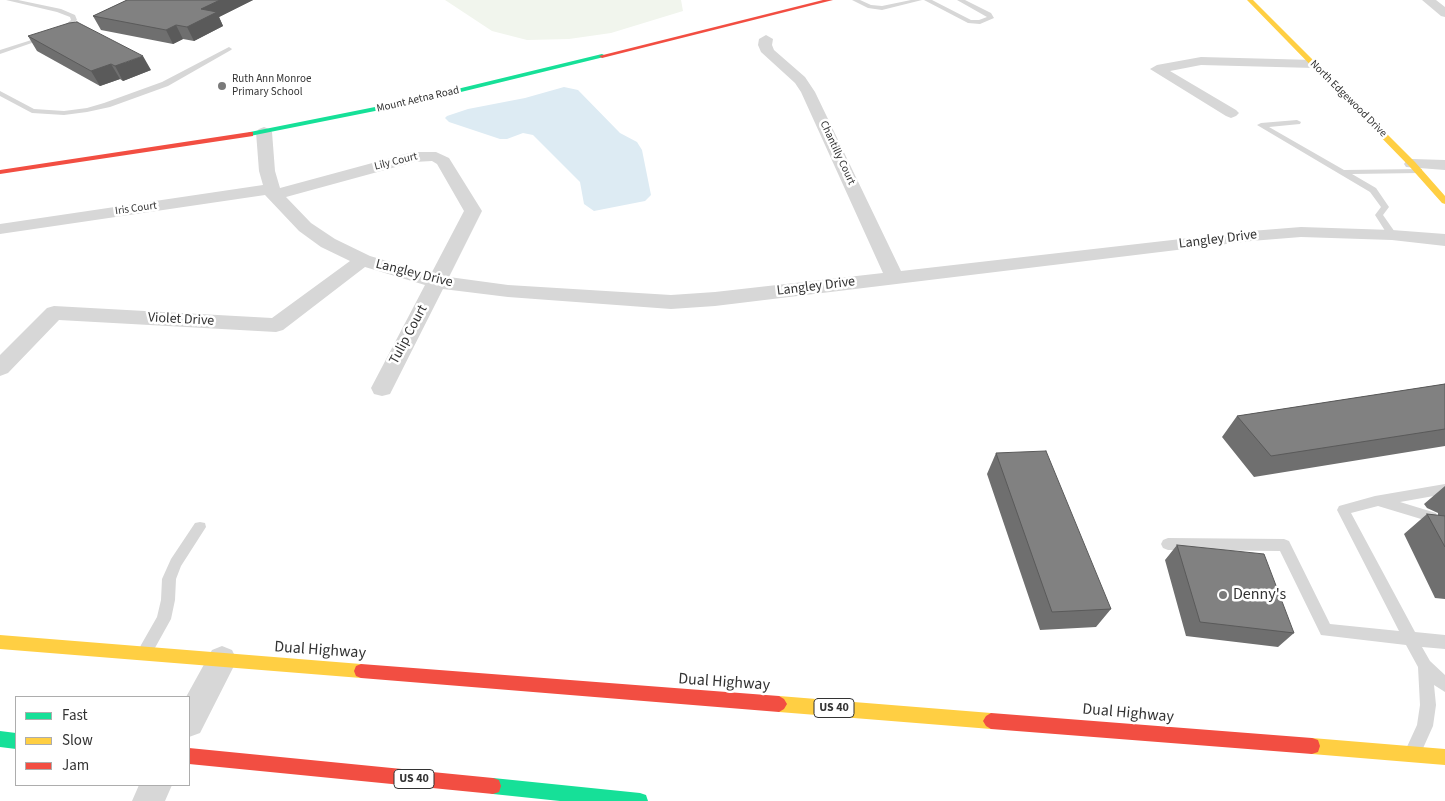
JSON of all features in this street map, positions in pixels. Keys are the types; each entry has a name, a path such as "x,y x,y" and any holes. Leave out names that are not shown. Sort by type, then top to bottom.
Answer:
{"main road":[{"name":"Mount Aetna Road","path":"0,172 264,132 420,100 830,0"},
{"name":"North Edgewood Drive","path":"1250,0 1416,167 1445,201"},
{"name":"Dual Highway","path":"0,642 1445,757"},
{"path":"0,739 15,741"},
{"name":"US 40","path":"190,756 640,801"}],"street":[{"path":"1428,0 1445,13"},
{"name":"Chantilly Court","path":"766,39 765,45 768,52 800,80 808,92 895,278"},
{"path":"1231,113 1157,70 1202,61 1314,64"},
{"path":"264,132 267,171 273,192"},
{"name":"Lily Court","path":"273,192 413,157 436,157 443,161 473,211 437,282"},
{"path":"1416,167 1445,165"},
{"name":"Langley Drive","path":"273,192 305,227 328,243 363,260 397,272 437,282 508,291 671,302 715,299 1268,234 1301,232 1392,234 1445,240"},
{"name":"Iris Court","path":"0,229 273,192"},
{"name":"Violet Drive","path":"0,368 54,313 276,325 363,260"},
{"name":"Tulip Court","path":"382,388 437,282"},
{"path":"190,720 222,660"},
{"path":"148,801 156,786"}],"lane":[{"path":"0,52 52,35 72,24 74,20 73,16 68,12 10,0"},
{"path":"855,0 870,7 882,8 919,0"},
{"path":"927,0 970,22 980,22 991,18 989,14 960,0"},
{"path":"0,93 32,111 46,113 87,110 117,102 165,84 230,49"},
{"path":"1297,122 1261,125 1373,190 1385,207 1379,215 1392,234"},
{"path":"1344,172 1416,167"},
{"path":"1445,489 1379,501 1343,510 1425,666 1445,685"},
{"path":"1379,501 1431,517"},
{"path":"144,654 164,619 168,600 169,578 176,563 200,527"},
{"path":"1168,544 1284,545 1326,630 1445,642"},
{"path":"1412,754 1425,726 1428,705 1425,666"}],"shaded area":[{"path":"445,0 681,0 683,11 611,33 569,39 527,40 492,31"},
{"path":"564,87 578,90 620,133 637,142 642,150 651,195 645,201 594,211 584,204 580,182 533,135 523,133 507,139 500,139 449,122 445,118 468,109 525,98"}],"building":[{"path":"127,0 220,0 201,9 217,12 187,27 176,25 166,30 93,16"},
{"path":"77,22 143,56 115,66 111,64 91,71 28,36"},
{"path":"1445,384 1445,429 1271,456 1237,416"},
{"path":"1046,451 1111,609 1052,612 996,453"},
{"path":"1427,514 1445,516 1445,547"},
{"path":"1177,545 1264,554 1294,633 1200,622"}],"traffic: fast":[{"path":"250,134 420,100 602,56"},
{"path":"0,739 15,741"},
{"path":"493,786 640,801"}],"traffic: slow":[{"path":"1250,0 1412,164 1445,201"},
{"path":"0,642 361,671"},
{"path":"779,704 991,721"},
{"path":"1312,746 1445,757"}],"traffic: jam":[{"path":"602,56 830,0"},
{"path":"0,172 250,134"},
{"path":"361,671 779,704"},
{"path":"991,721 1312,746"},
{"path":"190,756 493,786"}],"place":[{"name":"Ruth Ann Monroe Primary School","path":"222,86"},
{"name":"Denny's","path":"1223,595"}]}
